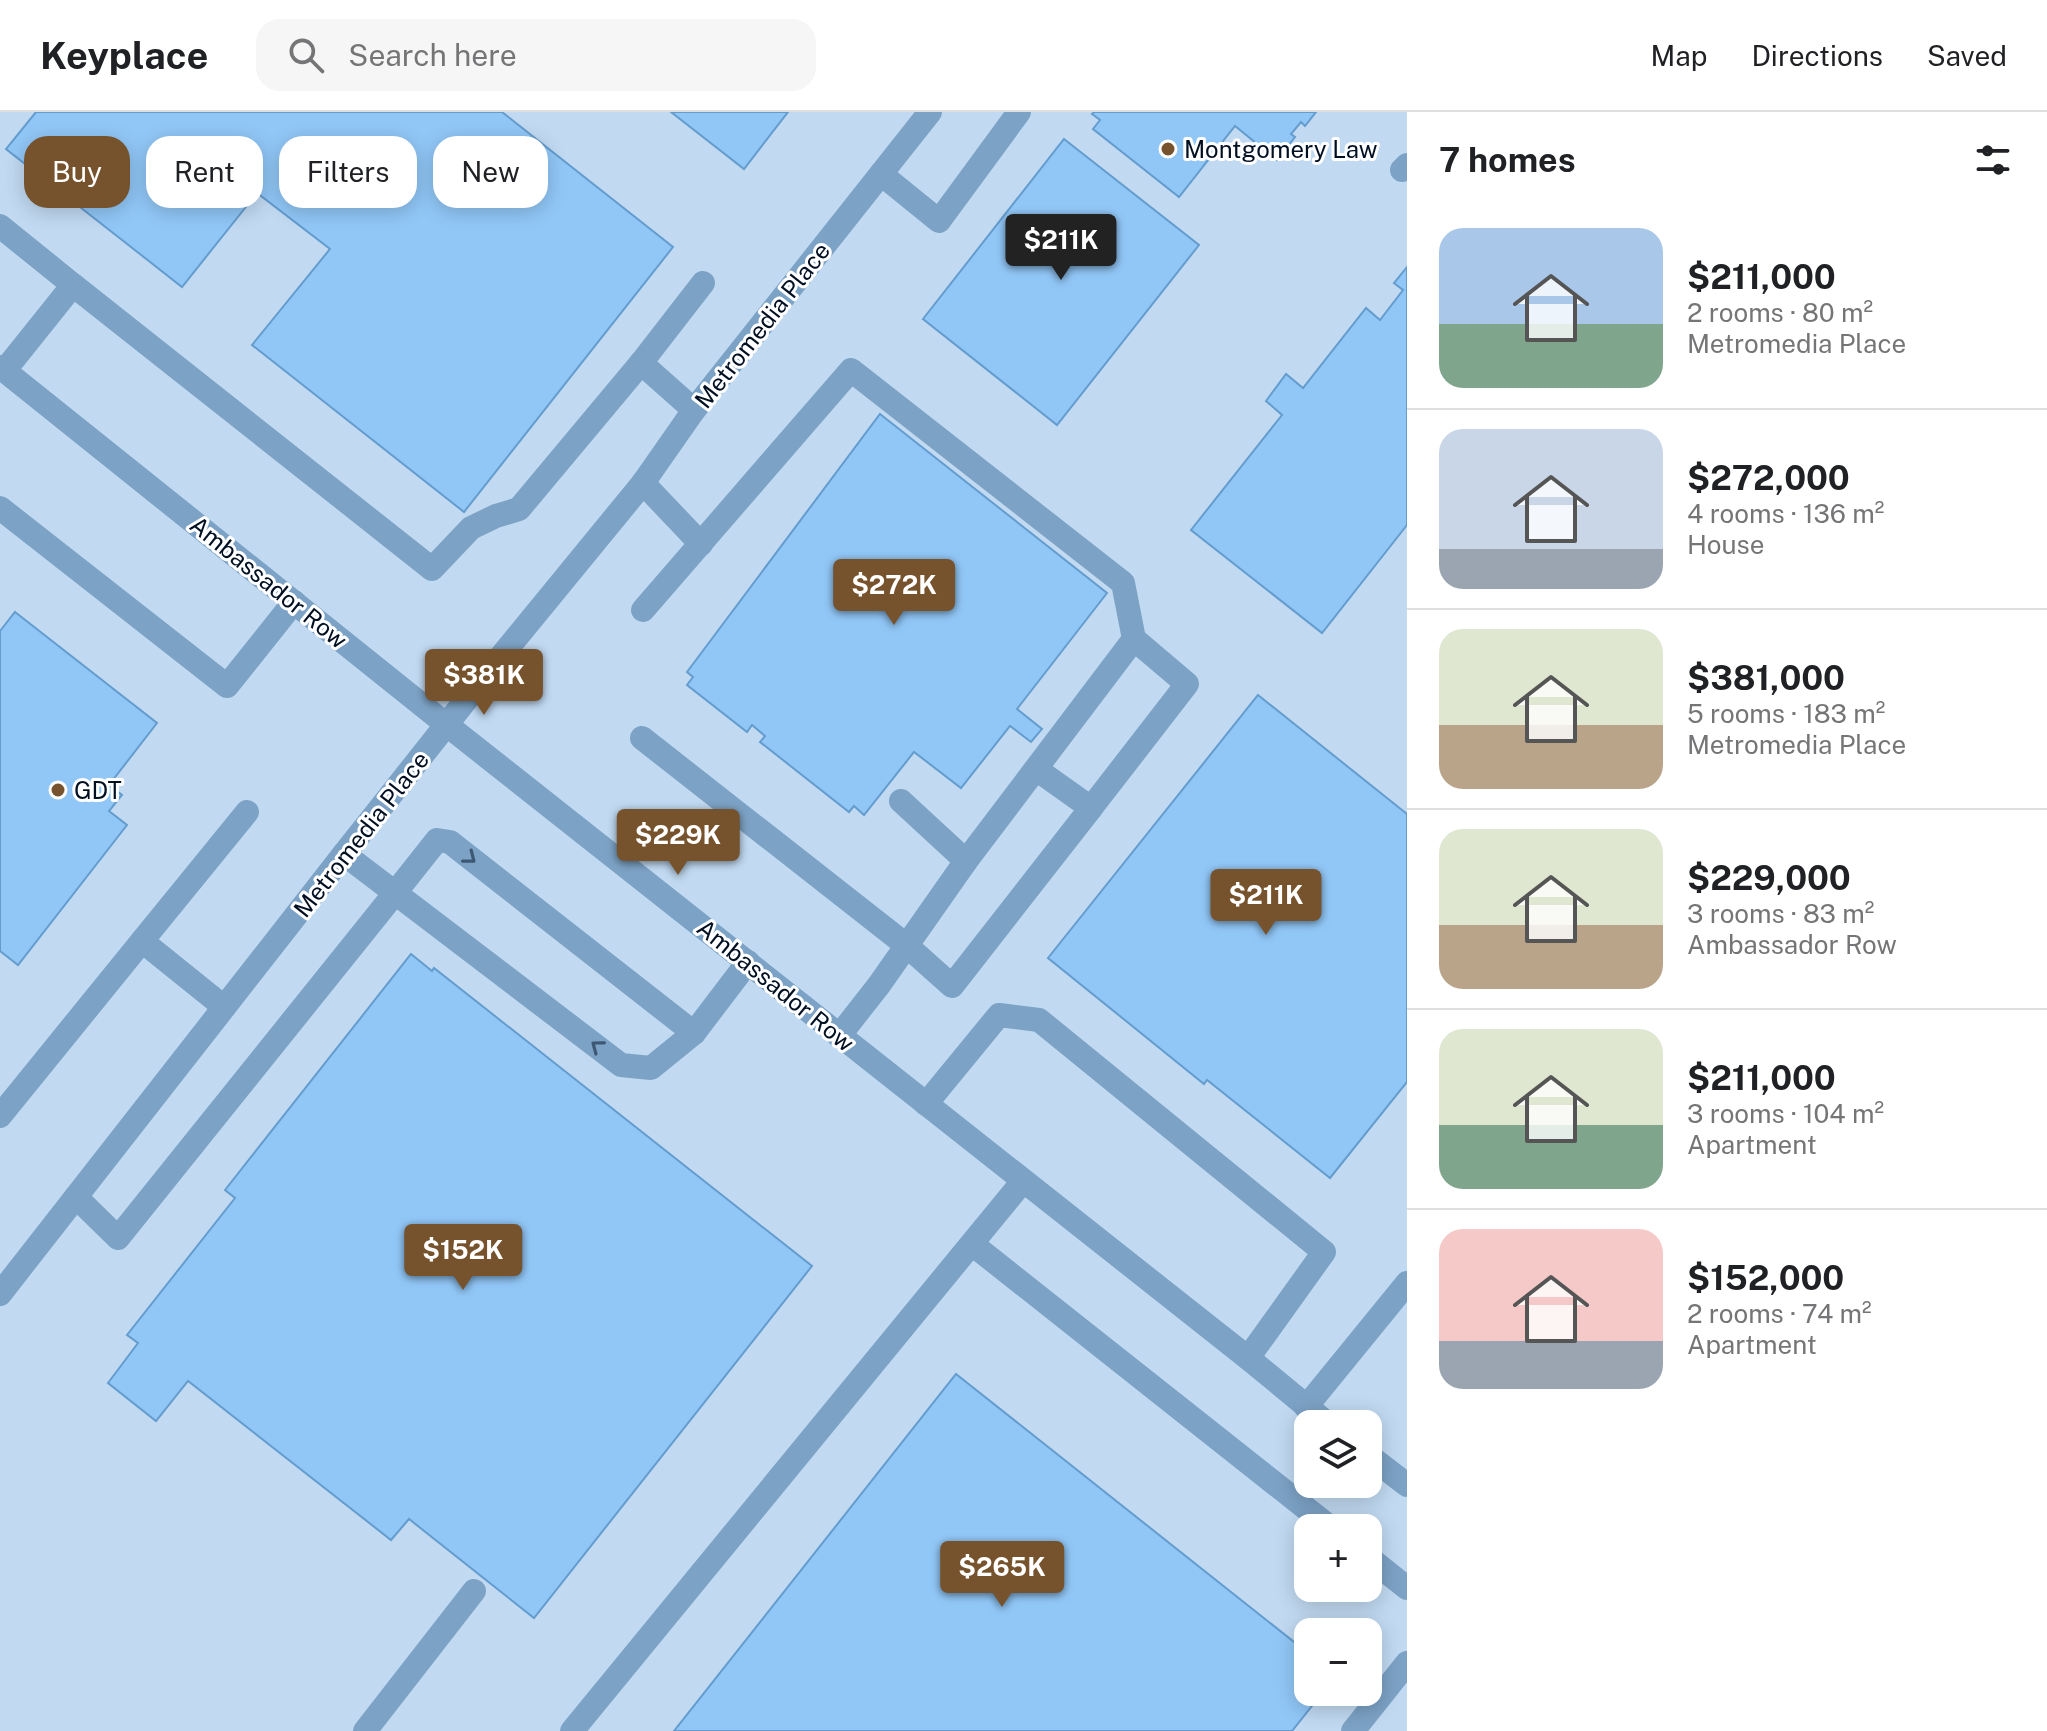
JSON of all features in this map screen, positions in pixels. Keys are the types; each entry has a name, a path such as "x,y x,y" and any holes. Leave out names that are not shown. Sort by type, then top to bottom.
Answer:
{"street":[{"name":"Metromedia Place","path":"0,1294 9,1263 76,1197 344,854 643,483 694,410 930,112"},
{"path":"881,174 939,221 1019,112"},
{"path":"0,226 432,569 471,528 519,509 641,363 703,283"},
{"path":"2,368 73,285"},
{"path":"641,363 694,410"},
{"name":"Ambassador Row","path":"2,368 1310,1410"},
{"path":"642,738 906,945 952,986 1187,684 1134,639 1123,583 851,370 643,610"},
{"path":"643,483 701,544"},
{"path":"0,508 227,686 294,602"},
{"path":"839,1036 879,985 966,861 1134,639"},
{"path":"1036,769 1091,808"},
{"path":"901,801 966,861"},
{"path":"0,1116 247,812"},
{"path":"76,1197 118,1238 437,840 450,842 694,1033"},
{"path":"344,854 621,1065 651,1068 694,1033 748,962"},
{"path":"142,941 224,1007"},
{"path":"926,1104 999,1015 1039,1020 1324,1252 1248,1358"},
{"path":"572,1731 1023,1181"},
{"path":"972,1244 1313,1514"},
{"path":"1306,1407 1404,1293"},
{"path":"1382,1466 1407,1485"},
{"path":"1382,1568 1407,1588"},
{"path":"365,1731 474,1591"},
{"path":"1353,1731 1407,1663"}],"shaded area":[{"path":"0,112 1407,112 1407,1731 0,1731"}],"building":[{"path":"36,112 502,112 532,136 433,136 433,208 548,208 548,148 673,247 464,512 252,345 330,249 263,198 263,136 146,136 146,208 245,208 182,287 81,208 130,208 130,136 24,136 24,163 6,149"},
{"path":"671,112 788,112 744,169"},
{"name":"Montgomery Law","path":"1316,112 1305,126 1301,122 1291,134 1295,137 1277,160 1235,126 1179,197 1093,129 1100,120 1092,114"},
{"path":"1064,139 1199,245 1057,425 923,319"},
{"path":"1407,267 1407,525 1322,633 1191,530 1282,415 1266,401 1286,374 1303,388 1366,308 1380,320 1403,290 1394,283"},
{"path":"880,414 1107,593 1017,709 1042,729 1031,742 1010,726 961,788 914,752 864,815 854,806 849,812 760,742 765,736 752,725 747,732 687,685 693,677 687,672"},
{"name":"GDT","path":"15,612 157,723 109,785 122,795 109,811 127,825 18,965 0,951 0,631"},
{"path":"1258,695 1407,814 1407,1082 1330,1178 1207,1080 1204,1084 1048,958"},
{"path":"411,954 432,971 434,968 812,1266 534,1618 409,1519 391,1540 188,1381 156,1421 108,1383 138,1343 127,1335 235,1198 225,1190"},
{"path":"956,1374 1294,1642 1294,1706 1312,1706 1292,1731 674,1731"}],"place":[{"name":"Montgomery Law","path":"1168,149"},
{"name":"GDT","path":"58,790"}]}
